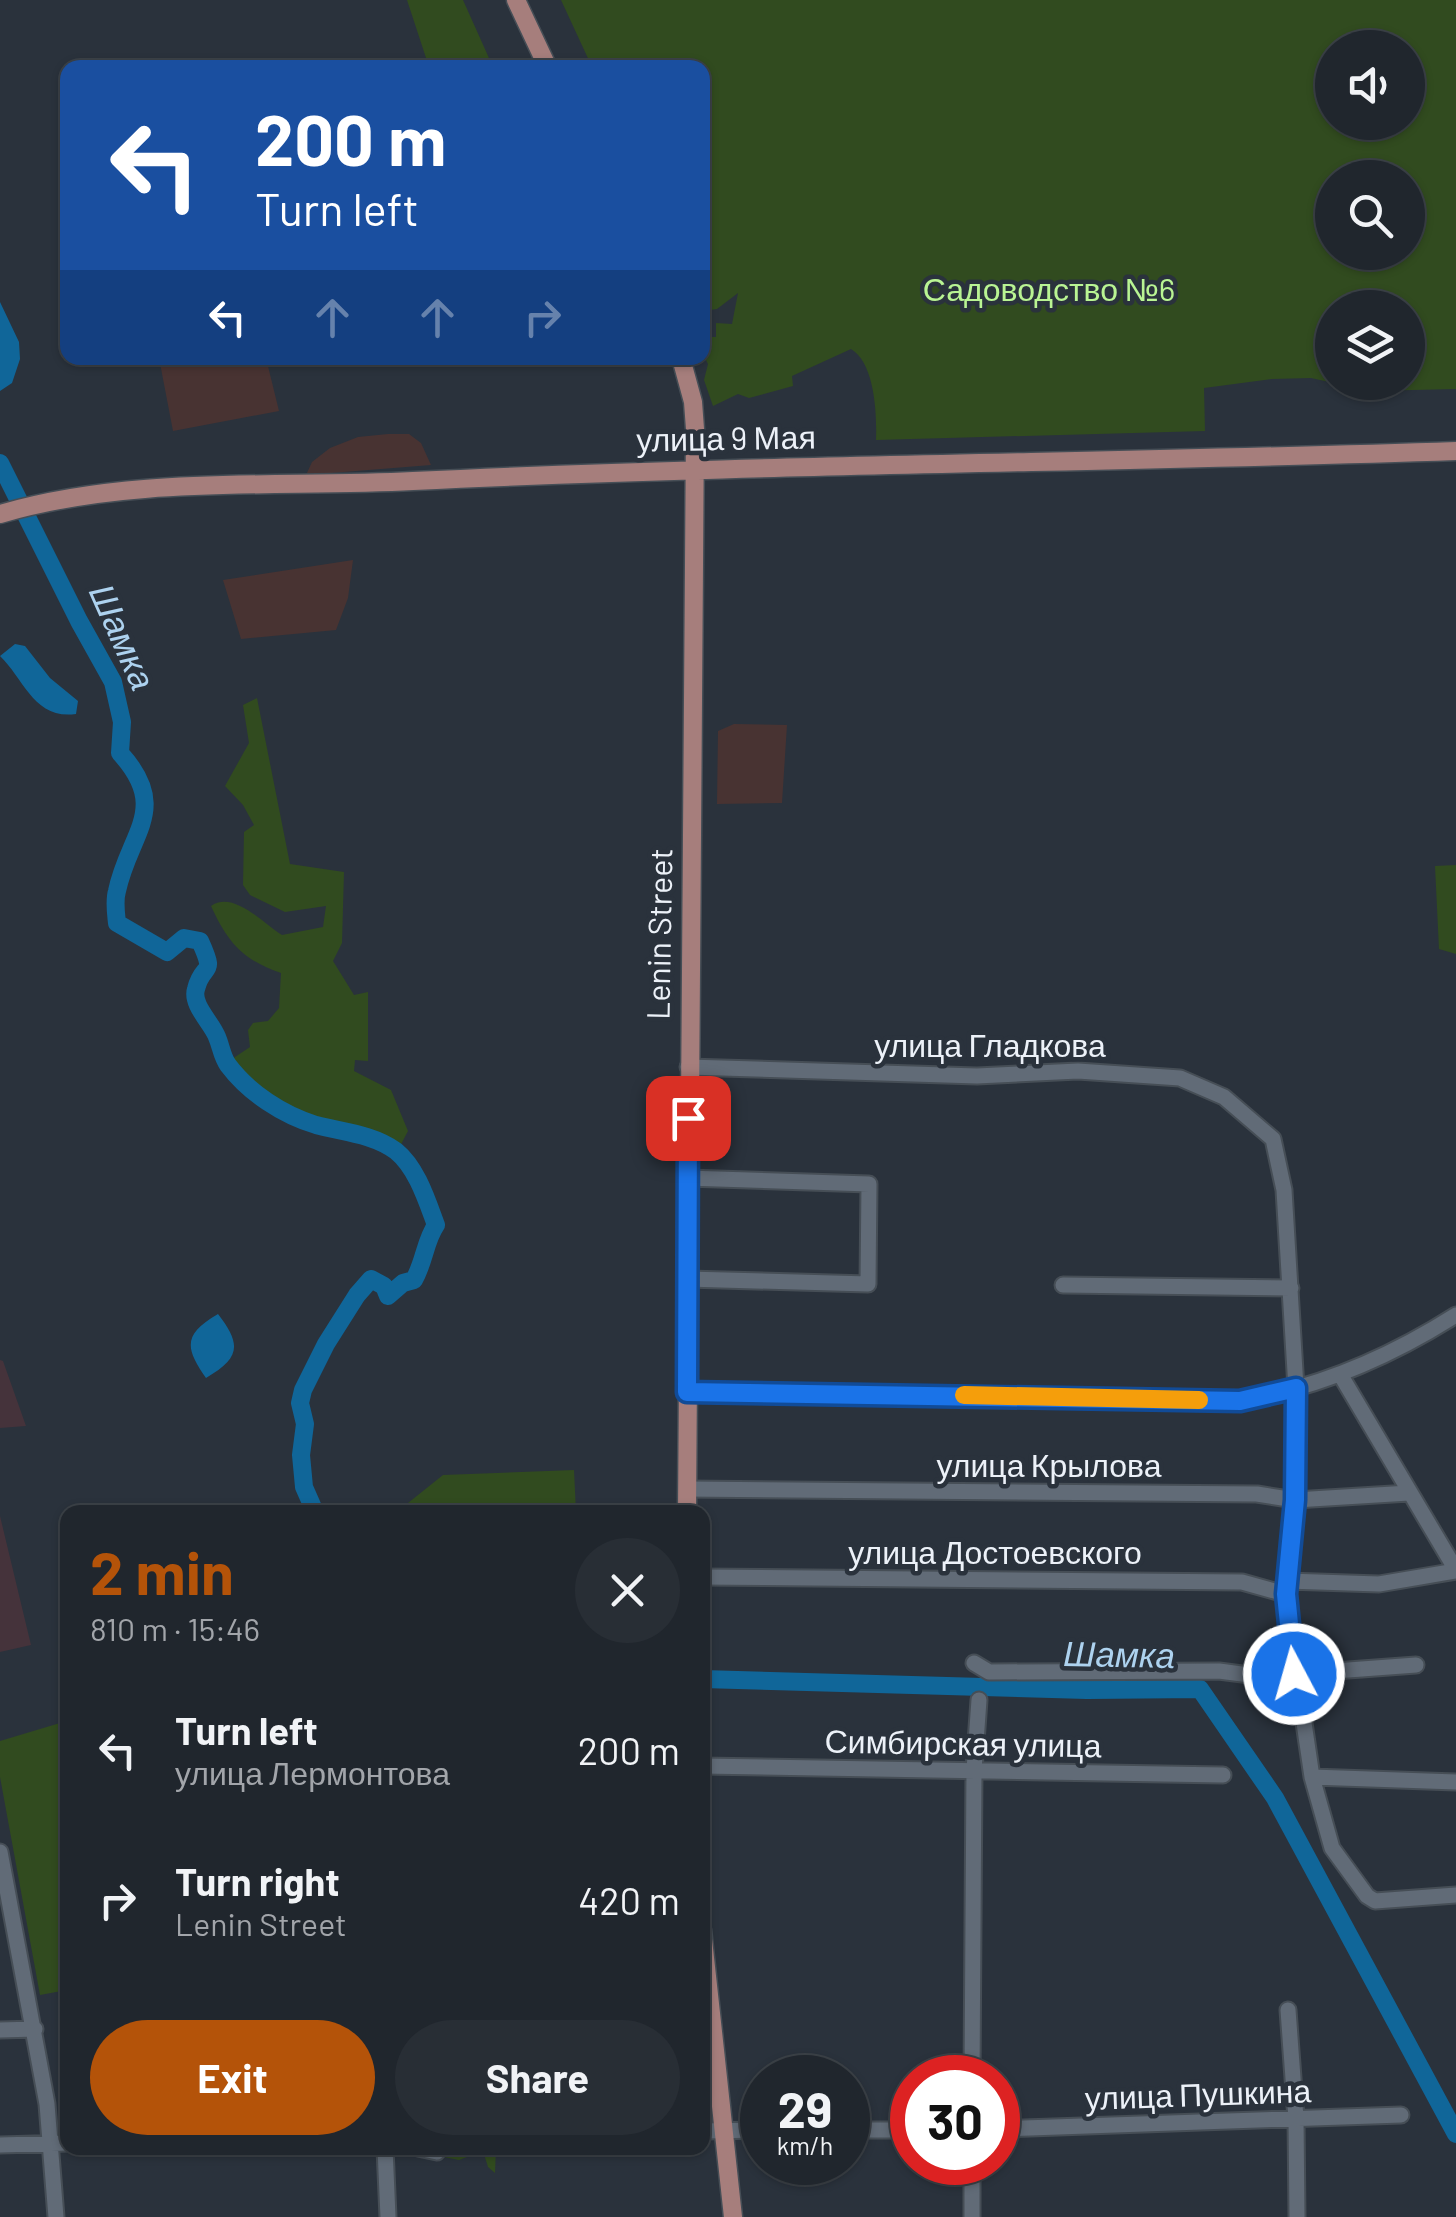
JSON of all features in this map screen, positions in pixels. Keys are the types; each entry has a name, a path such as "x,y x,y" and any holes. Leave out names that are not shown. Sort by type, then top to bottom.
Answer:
{"main road":[{"path":"516,0 544,60"},
{"name":"Lenin Street","path":"683,365 693,402 694,468 686,1505"},
{"name":"улица 9 Мая","path":"2,513 109,492 196,486 355,484 694,468 1456,451"},
{"path":"710,2003 733,2217"}],"street":[{"name":"улица Гладкова","path":"688,1067 977,1076 1078,1071 1180,1078 1224,1097 1273,1139 1284,1190 1291,1288"},
{"path":"688,1178 869,1184 868,1284 688,1279"},
{"path":"1063,1285 1291,1288 1296,1388 1295,1500 1286,1588 1294,1674 1312,1777 1332,1848 1367,1896 1375,1901 1456,1896"},
{"path":"687,1392 1240,1401 1340,1374 1397,1350 1456,1315"},
{"path":"1340,1374 1456,1570"},
{"name":"улица Крылова","path":"687,1489 1257,1494 1295,1500 1410,1493"},
{"name":"улица Достоевского","path":"710,1577 1242,1582 1286,1588 1379,1584 1456,1570"},
{"path":"980,1669 1219,1671 1280,1680 1294,1674 1416,1665"},
{"path":"972,2055 978,1700"},
{"name":"Симбирская улица","path":"710,1766 1223,1775"},
{"path":"1312,1777 1456,1782"},
{"path":"0,1852 59,2143 56,2217"},
{"path":"1288,2010 1296,2119 1297,2217"},
{"path":"0,2030 35,2029"},
{"name":"улица Пушкина","path":"1020,2128 1401,2115"},
{"path":"710,2131 740,2130"},
{"path":"0,2145 59,2143"},
{"path":"383,2155 387,2164 388,2217"},
{"path":"972,2185 972,2217"}],"shaded area":[{"path":"160,365 268,365 279,411 173,431"},
{"path":"409,434 421,443 431,465 306,475 312,462 330,448 358,437"},
{"path":"353,560 348,598 336,630 241,639 223,580"},
{"path":"734,724 787,725 782,803 717,804 718,731"},
{"path":"0,1360 3,1361 26,1426 0,1428"},
{"path":"0,1516 31,1645 0,1652"}],"green space":[{"path":"407,0 463,0 490,60 427,60"},
{"name":"Садоводство №6","path":"561,0 1456,0 1456,389 1425,390 1425,290 1315,290 1315,379 1272,379 1204,388 1205,431 876,440 870,377 851,349 792,376 793,386 749,398 738,394 713,406 704,380 710,365 710,337 716,337 716,323 732,324 738,293 710,310 710,60 589,60"},
{"path":"257,698 290,864 344,872 342,943 333,961 354,995 368,992 368,1061 355,1060 354,1071 391,1090 408,1131 397,1152 362,1135 294,1117 246,1085 226,1063 250,1047 248,1030 253,1023 268,1021 279,1008 281,973 238,949 211,906 220,902 238,905 282,935 323,927 326,906 285,912 250,895 243,885 244,832 254,825 243,805 225,786 249,743 243,705"},
{"path":"1456,865 1456,954 1439,949 1435,866"},
{"path":"574,1470 576,1505 404,1505 443,1475"},
{"path":"60,1723 60,1991 40,1995 0,1777 0,1741"},
{"path":"434,2155 472,2155 459,2160"},
{"path":"484,2155 496,2155 495,2173"}],"water":[{"path":"0,302 19,342 20,359 12,383 0,391"},
{"path":"15,644 25,646 50,678 78,701 76,714 50,711 31,696 0,656"},
{"path":"218,1314 231,1334 234,1350 226,1364 206,1378 194,1358 191,1342 199,1328"}],"waterway":[{"name":"Шамка","path":"0,463 113,682 122,722 120,753 143,790 142,821 116,895 117,923 167,952 184,938 200,941 208,965 199,980 196,1001 236,1075 256,1094 291,1115 367,1137 396,1151 416,1176 436,1225 414,1280 403,1283 388,1296 384,1286 371,1279 357,1295 303,1390 300,1403 305,1424 301,1455 304,1487 312,1505"},
{"name":"Шамка","path":"710,1679 1087,1690 1200,1689 1275,1798 1456,2134"}],"slow traffic":[{"path":"964,1395 1199,1400"}],"route":[{"path":"688,1118 687,1392 1240,1401 1296,1388 1295,1500 1286,1594 1294,1674"}]}
